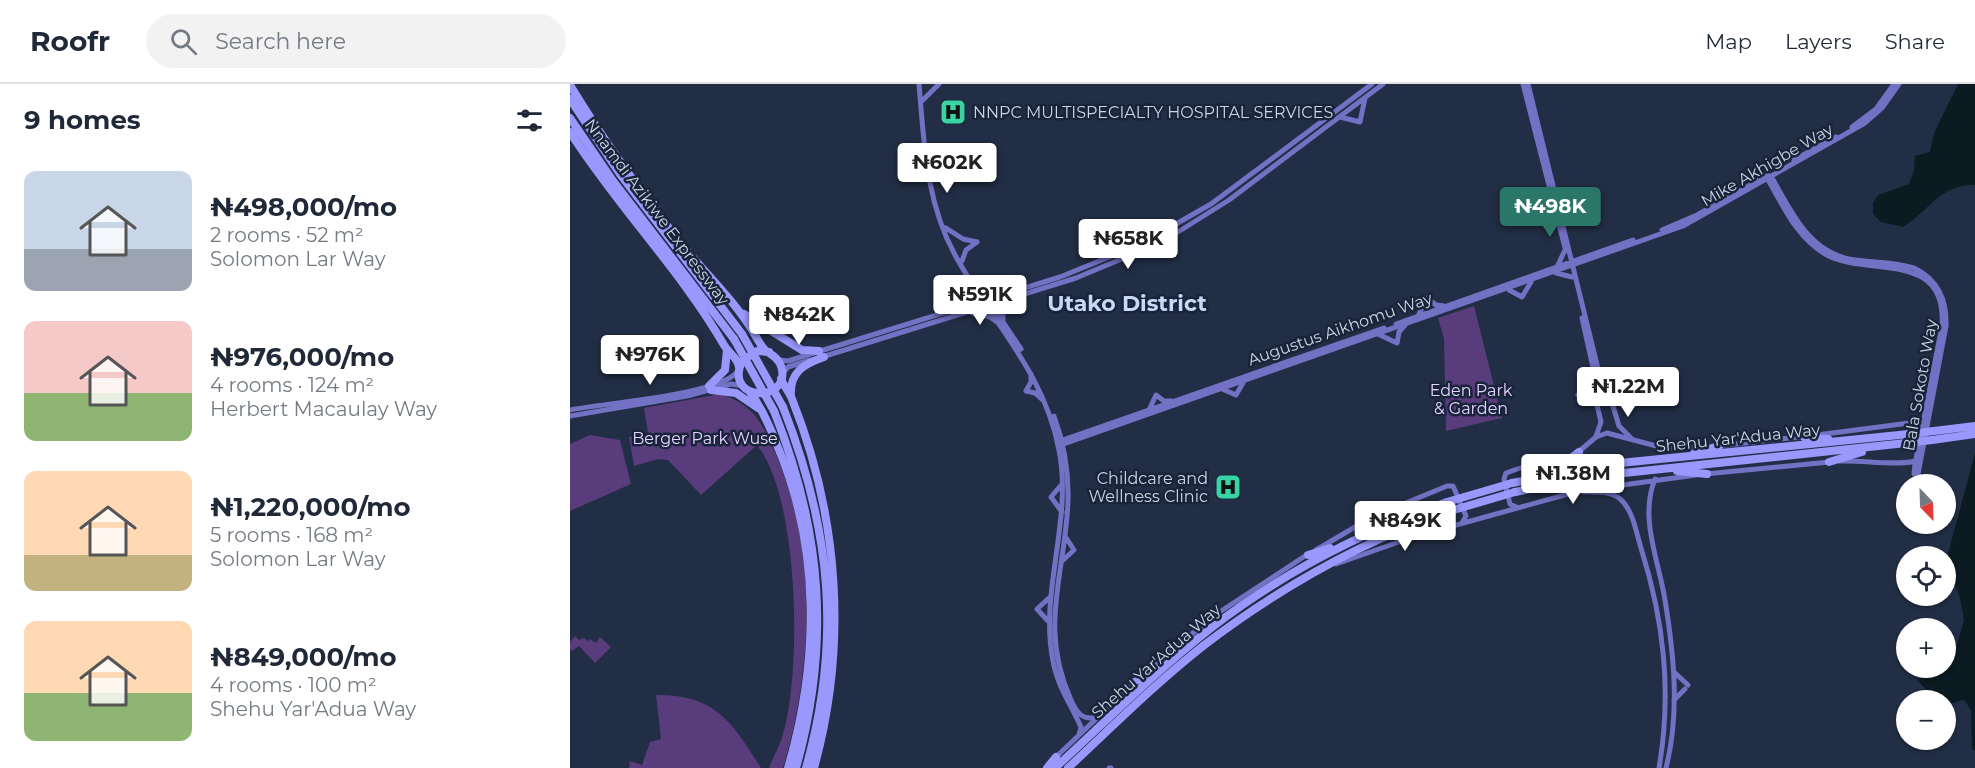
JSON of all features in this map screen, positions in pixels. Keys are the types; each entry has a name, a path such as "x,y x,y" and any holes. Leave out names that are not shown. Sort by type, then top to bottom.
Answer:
{"highway":[{"name":"Nnamdi Azikiwe Expressway","path":"570,85 626,171 769,352"},
{"name":"Nnamdi Azikiwe Expressway","path":"570,99 620,174 742,334 783,407 807,473 823,546 828,629 824,680 806,768"},
{"name":"Nnamdi Azikiwe Expressway","path":"570,118 640,217 734,339 774,411 791,456 805,505 817,581 818,634 814,683 796,768"},
{"name":"Nnamdi Azikiwe Expressway","path":"570,132 606,185 707,316 727,350 737,358 739,369"},
{"path":"640,217 660,255"},
{"path":"653,219 683,246"},
{"path":"733,305 802,350 822,354"},
{"path":"710,388 724,370 727,350"},
{"path":"792,398 781,377 777,359 769,352 751,353 739,369 743,386 750,392 765,417 791,480 817,581"},
{"path":"814,768 825,725 833,672 836,628 833,566 827,523 792,398 791,383 797,371 822,354"},
{"path":"750,392 769,393 781,377"},
{"path":"710,388 741,395 757,406 765,417"},
{"name":"Shehu Yar'Adua Way","path":"1055,768 1174,660 1248,602 1300,568 1348,542 1447,502 1528,479 1597,466 1975,426"},
{"name":"Shehu Yar'Adua Way","path":"1068,768 1203,647 1311,573 1379,538 1450,511 1515,492 1585,478 1891,446 1975,434"},
{"path":"1804,437 1859,439"},
{"path":"1667,459 1719,446"},
{"path":"1829,462 1891,446"},
{"path":"1528,479 1557,469 1579,452"},
{"path":"1661,470 1707,474"},
{"path":"823,546 827,523"},
{"path":"1308,555 1348,542"},
{"path":"801,722 807,685 811,633 807,547"},
{"path":"1311,573 1334,564"},
{"path":"1136,681 1174,660"},
{"path":"824,680 825,725"},
{"path":"788,768 814,683"},
{"path":"1047,768 1056,757"}],"street":[{"path":"920,84 932,179 946,228 975,284 974,296 966,306"},
{"path":"920,84 926,162 935,208 956,256 1035,370 1057,425 1063,482 1063,513 1049,628"},
{"path":"923,100 939,84"},
{"path":"777,359 788,361 822,354 965,313 1007,293 1105,260 1180,224 1235,187 1372,84"},
{"path":"781,377 788,367 822,354 966,306 1015,298 1089,274 1162,242 1222,205 1383,84"},
{"path":"1518,507 1510,504 1504,479 1506,473 1523,467 1565,460 1579,452 1600,427 1597,402 1599,389 1574,276 1523,84"},
{"path":"1528,84 1567,250 1581,261 1574,276 1599,389"},
{"name":"Mike Akhigbe Way","path":"1769,177 1856,125 1876,109 1894,84"},
{"name":"Mike Akhigbe Way","path":"1631,243 1697,215 1865,123 1882,108 1899,84"},
{"path":"1338,117 1360,122 1366,97"},
{"name":"Bala Sokoto Way","path":"1769,177 1796,220 1818,244 1847,258 1914,268 1924,273 1942,294 1947,310 1946,326 1930,430 1920,456 1917,475 1914,474 1914,470 1921,421 1942,326 1943,311 1934,290 1922,276 1902,269 1846,262 1825,254 1805,239 1769,177"},
{"path":"946,228 963,239 977,242 966,250 962,261"},
{"name":"Augustus Aikhomu Way","path":"1060,443 1556,267 1581,261 1631,243"},
{"path":"1556,267 1567,250"},
{"name":"Augustus Aikhomu Way","path":"1077,437 1220,390 1506,290 1571,264"},
{"path":"1548,274 1560,273 1574,276"},
{"path":"1506,290 1522,297 1532,280"},
{"path":"975,284 1007,293"},
{"path":"1002,323 1003,309 1015,298"},
{"path":"1415,317 1423,311 1427,298 1436,305 1447,306"},
{"path":"965,313 986,315 1002,323 1031,371 1046,403 1060,443 1064,457 1068,501 1053,627 1058,664 1078,713 1088,719 1098,717"},
{"path":"1373,336 1385,335 1397,343 1399,332 1406,324"},
{"path":"570,410 710,388 732,378 739,369"},
{"path":"1031,371 1031,381 1026,391 1035,393 1046,403"},
{"path":"1578,395 1591,387 1596,379"},
{"path":"1220,390 1227,390 1236,395 1246,380"},
{"path":"570,416 730,384 743,386"},
{"path":"1599,389 1609,393 1619,426 1634,440"},
{"path":"1147,411 1153,405 1156,395 1164,400 1175,401"},
{"path":"1590,441 1607,433 1671,449 1804,437 1921,421 1930,430"},
{"path":"1057,425 1065,433 1077,437 1064,457"},
{"path":"1334,564 1462,523 1573,493 1655,479 1829,462 1863,460 1907,463 1915,462 1920,456"},
{"path":"1907,463 1914,470"},
{"path":"1655,479 1650,495 1648,520 1665,602 1673,670 1674,701 1666,768"},
{"path":"1063,482 1051,497 1063,513"},
{"path":"1056,757 1136,681 1212,617 1372,517 1447,486 1453,486 1458,492 1466,516 1462,523"},
{"path":"1596,490 1620,499 1631,516 1653,584 1665,657 1666,687 1665,733 1659,768"},
{"path":"1059,566 1064,557 1074,550 1064,535"},
{"path":"1052,595 1047,603 1037,609 1045,615 1049,628 1053,663 1065,696 1081,728 1079,735"},
{"path":"1673,670 1687,687 1674,701"}],"green space":[{"name":"Eden Park & Garden","path":"1474,306 1502,418 1446,431 1444,339 1438,318"},
{"name":"Berger Park Wuse","path":"720,394 742,404 761,425 776,455 790,492 799,531 805,570 807,610 805,651 793,730 783,768 769,768 782,738 789,705 793,669 793,585 789,542 771,470 757,445 701,495 668,460 658,459 634,466 629,437 648,433 644,408"},
{"path":"590,435 620,440 631,484 570,511 570,444"},
{"path":"575,636 579,640 584,638 588,641 590,639 596,643 600,637 611,647 595,663 579,646 572,651 570,649 570,642"},
{"path":"656,695 693,700 720,714 741,737 761,768 629,768 630,761 642,765 650,742 661,739"}],"shaded area":[{"path":"1958,84 1975,84 1975,185 1963,186 1944,193 1903,227 1881,222 1873,214 1873,203 1878,195 1909,184 1914,171 1915,156 1930,152 1934,133"},
{"path":"1975,453 1975,751 1972,749 1971,710 1964,700 1956,702 1956,690 1926,690 1917,680 1921,678 1956,678 1956,648 1964,620 1956,587 1956,546 1950,546 1953,534 1956,534 1956,524"}],"place":[{"name":"NNPC MULTISPECIALTY HOSPITAL SERVICES","path":"953,112"},
{"name":"Childcare and Wellness Clinic","path":"1228,487"}],"district":[{"name":"Utako District","path":"1127,303"}]}
